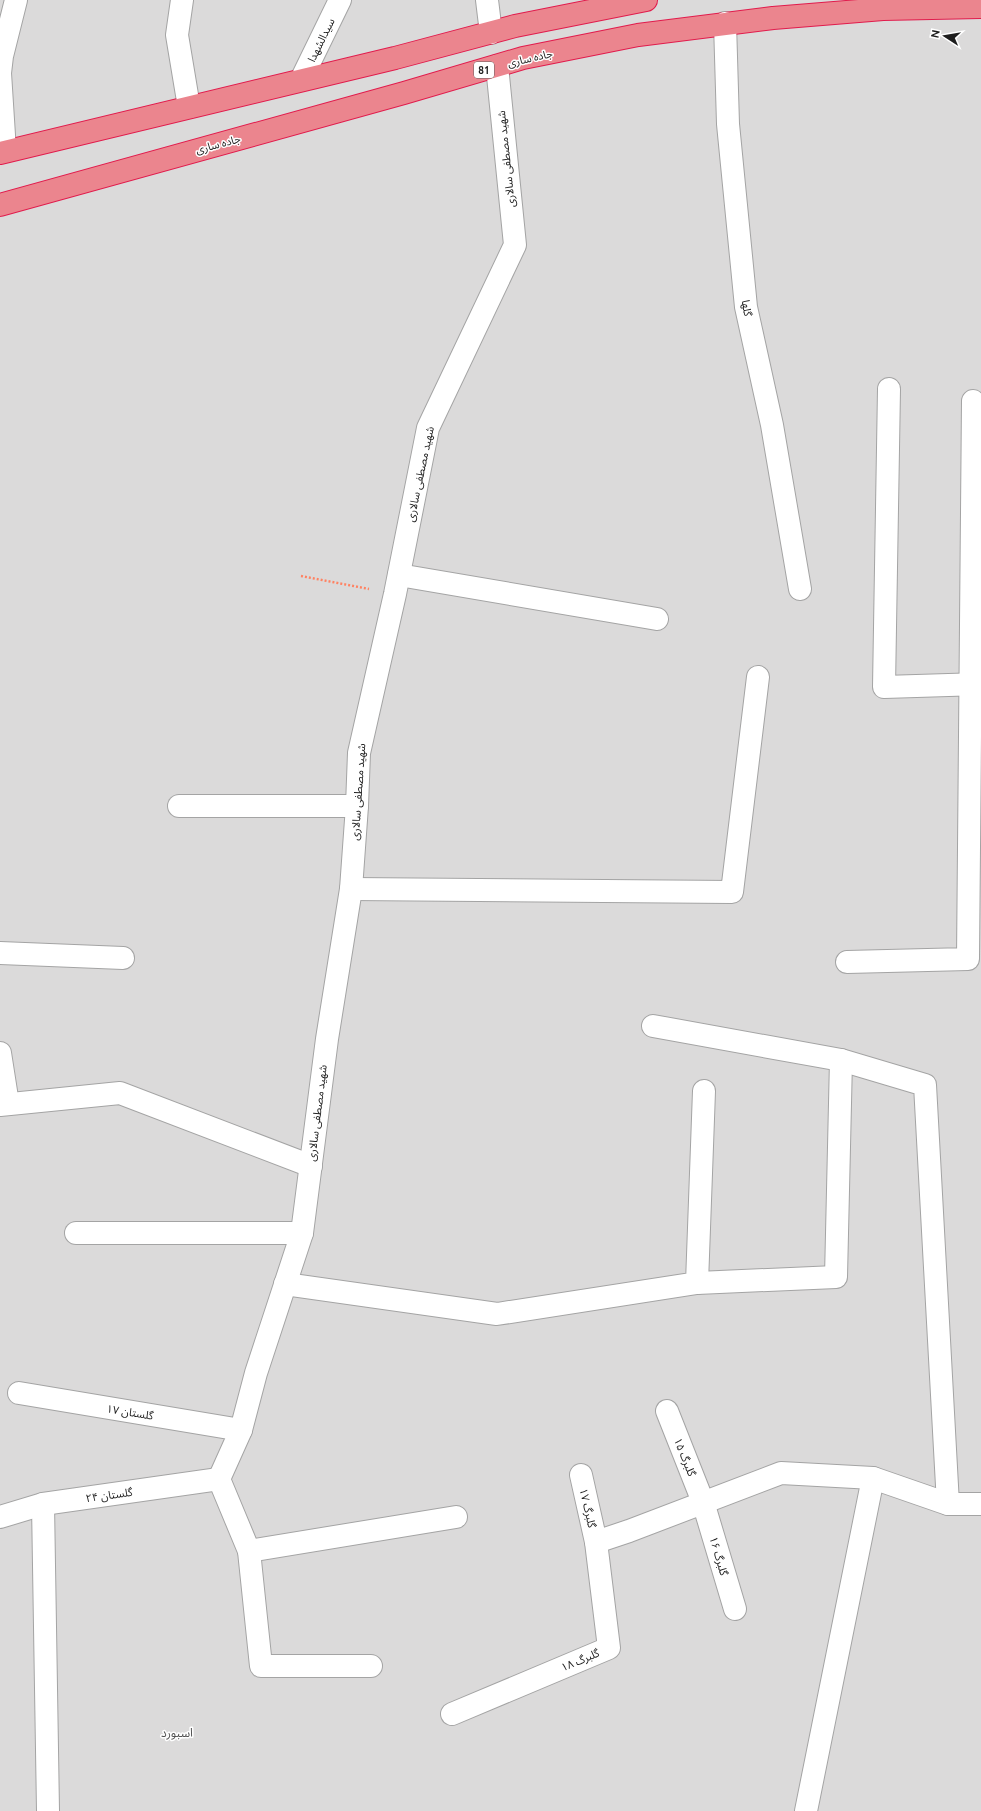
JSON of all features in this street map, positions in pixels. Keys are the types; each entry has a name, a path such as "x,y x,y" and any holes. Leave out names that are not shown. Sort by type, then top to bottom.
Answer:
{"highway":[{"path":"2,152 301,80 515,26 646,0"},
{"name":"جاده ساری","path":"0,205 404,93 523,58 638,35 773,18 883,9 981,7"}],"street":[{"path":"2,152 0,73 2,56 16,0"},
{"path":"182,0 177,35 189,107"},
{"name":"سیدالشهدا","path":"301,80 340,0"},
{"path":"487,0 490,33"},
{"name":"گلها","path":"725,24 728,124 746,306 772,425 800,589"},
{"name":"شهید مصطفی سالاری","path":"219,1479 241,1430 256,1373 302,1233 327,1039 351,889 359,753 397,584 428,428 515,245 497,66"},
{"path":"890,389 884,687 975,684"},
{"path":"846,962 968,959 975,684 973,401"},
{"path":"397,584 657,619"},
{"path":"351,889 732,892 758,677"},
{"path":"179,806 357,806"},
{"path":"0,952 123,958"},
{"path":"653,1026 841,1060 925,1085 948,1504"},
{"path":"0,1053 4,1104 120,1093 311,1166"},
{"path":"285,1284 497,1314 697,1284 836,1277 841,1060"},
{"path":"697,1284 704,1091"},
{"path":"76,1233 302,1233"},
{"name":"گلستان ۱۷","path":"19,1394 241,1430"},
{"name":"گلبرگ ۱۵","path":"667,1411 703,1502"},
{"path":"596,1542 629,1531 781,1473 873,1478 948,1504 981,1504"},
{"name":"گلبرگ ۱۷","path":"581,1475 596,1542"},
{"path":"806,1811 873,1478"},
{"path":"219,1479 249,1550 261,1666 371,1666"},
{"name":"گلستان ۲۴","path":"0,1518 43,1504 219,1479"},
{"name":"گلبرگ ۱۶","path":"703,1502 735,1609"},
{"path":"43,1504 48,1811"},
{"path":"249,1550 456,1517"},
{"name":"گلبرگ ۱۸","path":"452,1714 609,1648 596,1542"}],"path":[{"path":"301,576 397,584"}],"shaded area":[{"path":"0,0 981,0 981,1811 0,1811"}],"district":[{"name":"اسبورد","path":"177,1732"}]}
